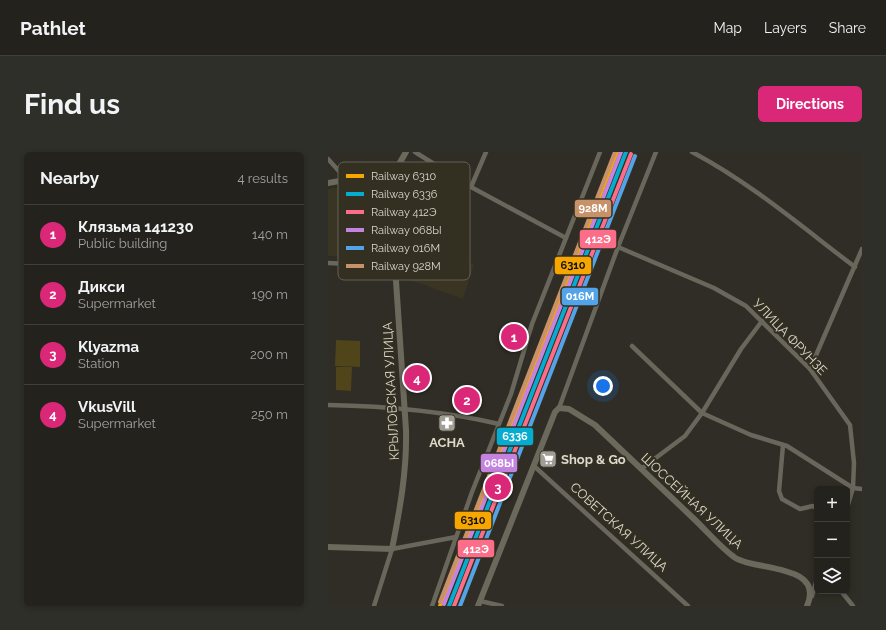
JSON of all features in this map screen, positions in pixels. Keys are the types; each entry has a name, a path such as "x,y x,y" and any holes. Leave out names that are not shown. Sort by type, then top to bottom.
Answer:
{"main road":[{"path":"400,162 406,152"},
{"path":"328,182 338,181"},
{"name":"КРЫЛОВСКАЯ УЛИЦА","path":"392,549 401,504 407,456 396,280"},
{"path":"479,604 555,412 559,408"},
{"name":"ШОССЕЙНАЯ УЛИЦА","path":"559,408 569,409 595,425 735,558 787,571 805,580 810,588 811,598"},
{"path":"328,547 392,549"},
{"path":"808,606 811,598"}],"street":[{"path":"415,152 431,162"},
{"path":"486,152 472,187 566,238"},
{"path":"432,606 456,537 511,394 532,324 600,152"},
{"path":"559,408 618,247 656,152"},
{"path":"692,152 717,165 749,187 855,267"},
{"path":"328,159 338,171"},
{"name":"УЛИЦА ФРУНЗЕ","path":"618,247 714,288 746,306 810,369 850,425 854,463 853,488 850,498"},
{"path":"810,369 862,249"},
{"path":"328,263 338,263"},
{"path":"641,469 685,436 702,413 741,349 762,321"},
{"path":"632,346 702,413 751,435 783,445 853,488 862,489"},
{"path":"328,405 404,408 467,417 499,424"},
{"path":"783,445 779,491 782,500 800,509 814,507"},
{"name":"СОВЕТСКАЯ УЛИЦА","path":"534,466 688,606"},
{"path":"392,549 456,537"},
{"name":"КРЫЛОВСКАЯ УЛИЦА","path":"374,606 392,549"},
{"path":"811,598 814,588"},
{"path":"843,594 853,606"},
{"path":"479,604 502,606"}],"shaded area":[{"path":"338,187 338,256 328,256 328,189"},
{"path":"470,263 474,264 470,277"},
{"path":"410,280 469,280 463,299"},
{"path":"336,340 360,341 360,367 335,366"},
{"path":"336,367 352,367 351,391 336,390"}],"rail line":[{"name":"928М","path":"440,602 615,152"},
{"name":"6310","path":"440,606 617,152"},
{"name":"068Ы","path":"444,604 621,152"},
{"name":"6336","path":"449,606 626,152"},
{"name":"412Э","path":"454,606 631,154"},
{"name":"016М","path":"460,606 635,156"}],"place":[{"name":"Клязьма 141230","path":"514,337"},
{"name":"VkusVill","path":"417,378"},
{"name":"Дикси","path":"467,400"},
{"name":"АСНА","path":"447,423"},
{"name":"Shop & Go","path":"548,459"},
{"name":"Klyazma","path":"498,487"}]}
